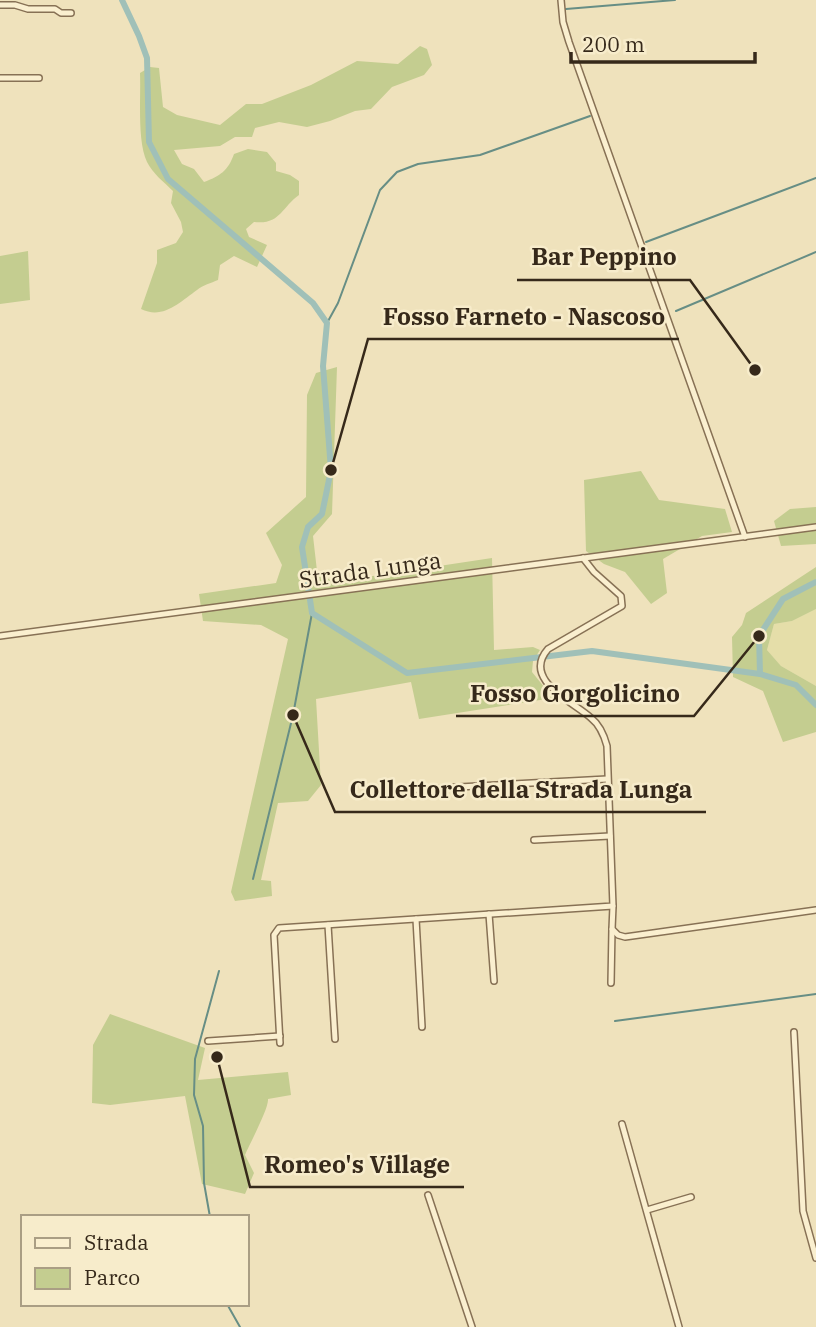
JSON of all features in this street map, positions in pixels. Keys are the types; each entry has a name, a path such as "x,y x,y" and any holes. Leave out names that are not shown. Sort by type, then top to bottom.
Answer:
{"street":[{"path":"561,0 567,36 745,537"},
{"path":"0,5 55,9 61,13 71,13"},
{"path":"0,78 39,78"},
{"name":"Strada Lunga","path":"0,636 816,527"},
{"path":"583,558 594,572 621,596 622,606 545,653 541,663 543,675 550,687 591,718 600,728 608,750 611,983"},
{"path":"403,790 607,779"},
{"path":"534,840 610,836"},
{"path":"280,1044 275,932 281,928 612,906"},
{"path":"612,929 625,937 816,910"},
{"path":"489,914 494,981"},
{"path":"416,919 422,1027"},
{"path":"328,925 335,1039"},
{"path":"794,1032 803,1215 816,1258"},
{"path":"208,1041 280,1036"},
{"path":"622,1124 679,1327"},
{"path":"428,1195 472,1327"},
{"path":"647,1210 691,1196"}],"shaded area":[{"path":"816,609 816,686 781,666 767,650 774,624 792,621"}],"green space":[{"path":"420,46 427,49 432,65 424,75 392,87 371,109 355,111 307,127 279,122 255,128 252,137 235,137 220,146 174,150 182,164 194,169 204,182 223,172 234,154 248,149 267,152 276,163 276,171 299,181 299,195 280,215 269,221 254,222 246,229 249,237 267,245 257,267 234,256 220,265 218,280 202,287 171,308 157,312 141,309 157,263 157,250 176,243 183,232 171,203 173,191 152,170 144,153 140,73 150,67 159,68 163,107 177,115 220,125 246,104 262,104 311,85 357,61 398,64"},
{"path":"28,251 30,300 0,304 0,256"},
{"path":"337,367 332,514 313,536 317,571 333,582 492,558 494,650 533,647 540,650 533,661 532,672 553,698 419,719 411,682 316,699 321,785 308,801 278,803 261,880 271,881 272,896 235,901 231,892 288,639 261,625 203,621 199,594 276,583 282,565 266,533 306,497 307,395 316,373"},
{"path":"641,471 659,500 725,509 732,532 702,536 663,559 667,593 651,604 625,572 604,564 586,551 584,480"},
{"path":"816,507 816,544 781,546 774,521 790,509"},
{"path":"816,567 816,609 792,621 774,624 767,650 781,666 816,686 816,732 783,742 763,691 733,677 732,637 742,625 746,613"},
{"path":"110,1014 205,1048 198,1080 288,1072 291,1095 268,1099 245,1155 254,1173 245,1194 202,1184 185,1096 110,1105 92,1103 93,1045"}],"waterway":[{"path":"122,0 147,58 149,142 168,179 313,303 327,323 323,366 331,470 322,514 308,527 302,547 312,613 407,673 592,651 760,674"},
{"path":"566,9 675,0"},
{"path":"327,323 338,303 380,190 397,172 418,164 480,155 590,116"},
{"path":"646,242 816,178"},
{"path":"676,311 816,252"},
{"path":"816,582 783,599 759,636 760,674 796,685 816,705"},
{"path":"253,879 293,715 312,613"},
{"path":"210,1215 204,1183 203,1126 194,1095 195,1059 219,971"},
{"path":"615,1021 816,994"},
{"path":"228,1306 240,1327"}],"place":[{"name":"Bar Peppino","path":"755,370"},
{"name":"Fosso Farneto - Nascoso","path":"331,470"},
{"name":"Fosso Gorgolicino","path":"759,636"},
{"name":"Collettore della Strada Lunga","path":"293,715"},
{"name":"Romeo's Village","path":"217,1057"}]}
